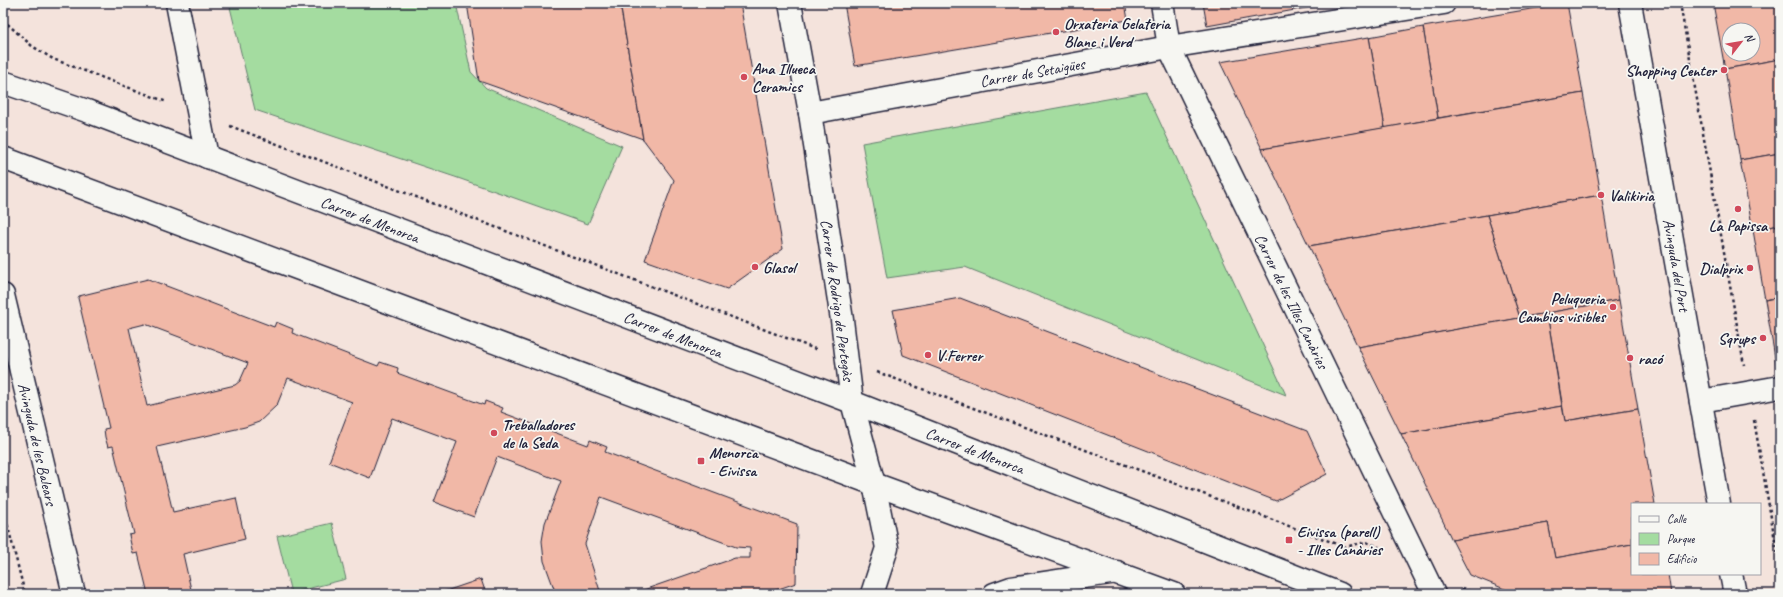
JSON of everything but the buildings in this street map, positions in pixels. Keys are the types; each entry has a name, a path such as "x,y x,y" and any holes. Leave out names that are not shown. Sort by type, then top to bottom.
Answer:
{"main road":[{"path":"177,3 207,157"},
{"name":"Carrer de Rodrigo de Pertegàs","path":"790,3 810,113 842,320 852,402 874,484 887,548 872,594"},
{"name":"Carrer de les Illes Canàries","path":"1162,3 1169,47 1434,594"},
{"name":"Carrer de Setaigües","path":"810,113 1169,47 1444,3"},
{"name":"Avinguda del Port","path":"1630,3 1719,503"},
{"name":"Carrer de Menorca","path":"3,82 87,111 852,402 1340,594"},
{"path":"3,158 874,484 1174,594"},
{"name":"Avinguda de les Balears","path":"3,295 74,594"},
{"path":"1701,401 1780,387"},
{"path":"994,594 1011,588 1117,572"},
{"path":"1731,575 1735,594"}],"path":[{"path":"1680,3 1746,372"},
{"path":"3,20 32,46 52,59 163,100"},
{"path":"233,127 809,347"},
{"path":"874,371 1345,547 1366,542"},
{"path":"1753,414 1780,569"},
{"path":"3,507 25,594"}],"green space":[{"path":"229,3 456,3 471,72 486,88 622,146 588,224 455,177 255,110"},
{"path":"1146,92 1286,395 965,267 887,278 862,143"},
{"path":"332,523 346,579 291,593 277,536"}],"place":[{"name":"Orxateria Gelateria Blanc i Verd","path":"1056,32"},
{"name":"Shopping Center","path":"1724,70"},
{"name":"Ana Illueca Ceramics","path":"744,77"},
{"name":"Valikiria","path":"1601,195"},
{"name":"La Papissa","path":"1738,209"},
{"name":"Glasol","path":"755,267"},
{"name":"Dialprix","path":"1750,268"},
{"name":"Peluqueria Cambios visibles","path":"1613,307"},
{"name":"Sqrups","path":"1763,338"},
{"name":"V.Ferrer","path":"928,355"},
{"name":"racó","path":"1630,358"},
{"name":"Treballadores de la Seda","path":"494,433"},
{"name":"Menorca - Eivissa","path":"701,461"},
{"name":"Eivissa (parell) - Illes Canàries","path":"1289,540"}]}
